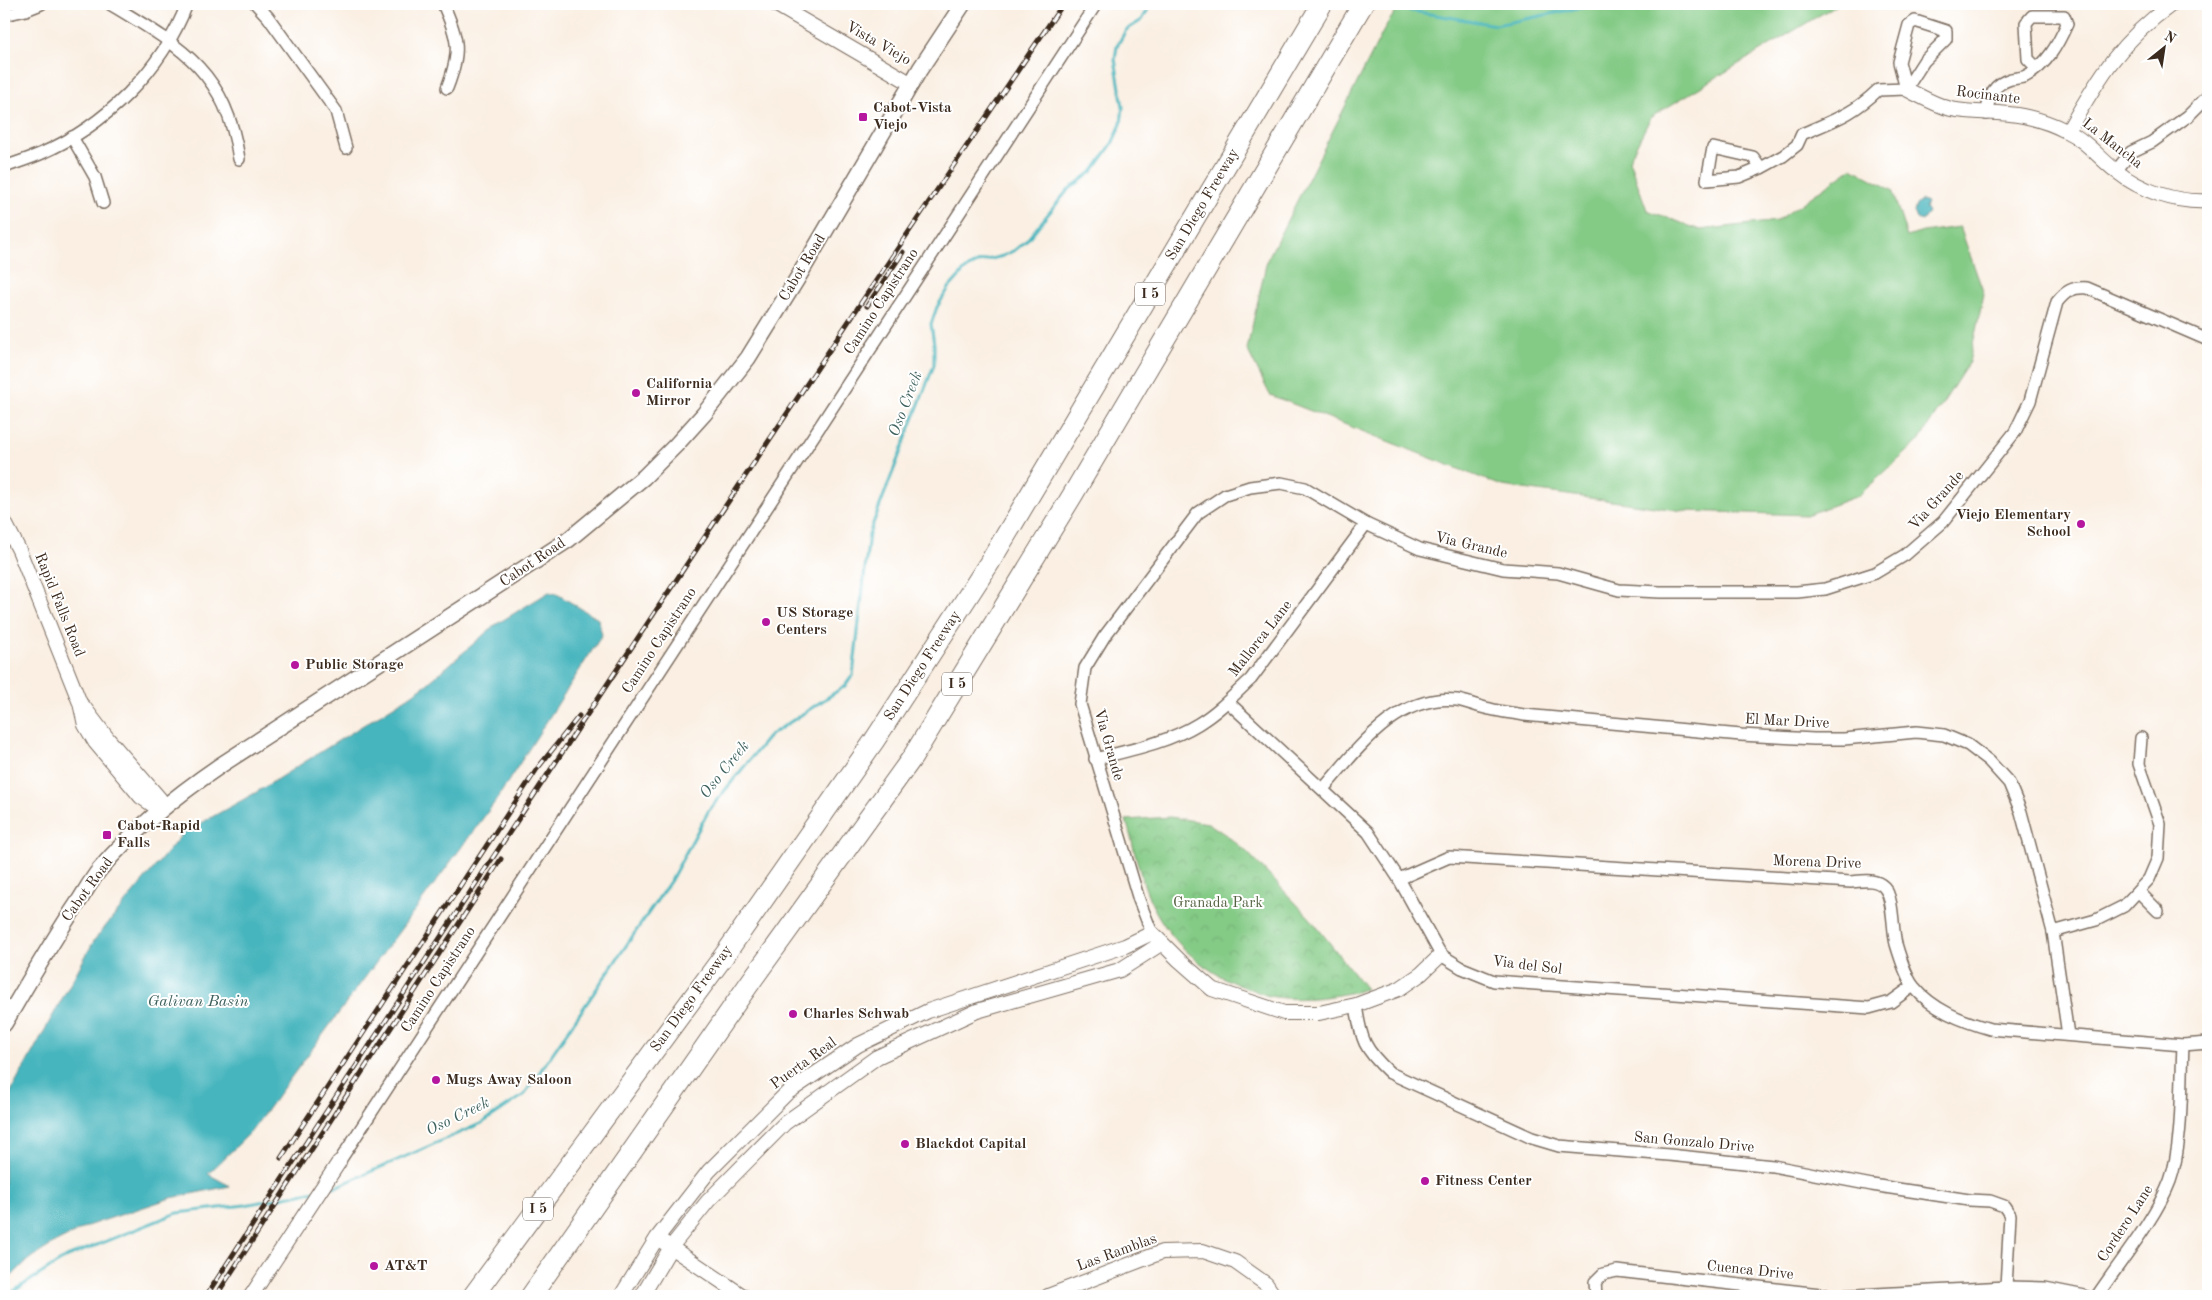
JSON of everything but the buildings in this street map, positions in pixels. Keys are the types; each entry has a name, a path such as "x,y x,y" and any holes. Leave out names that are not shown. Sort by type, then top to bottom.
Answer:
{"highway":[{"name":"San Diego Freeway","path":"474,1296 726,953 874,741 990,562 1322,4"},
{"name":"I 5","path":"531,1296 754,977 912,758 1072,496 1363,4"}],"main road":[{"name":"Cabot Road","path":"4,1024 92,880 114,854 160,810 228,760 568,540 644,477 704,414 748,358 802,271 912,84 963,4"}],"street":[{"path":"4,15 42,4"},
{"path":"110,4 180,48 208,78 223,100 235,132 240,160"},
{"path":"4,167 40,154 72,137 103,116 129,94 154,63 169,40 187,4"},
{"path":"256,4 268,17 336,111 346,148"},
{"path":"443,4 451,21 456,40 457,63 447,88"},
{"name":"Vista Viejo","path":"775,4 912,84"},
{"name":"Camino Capistrano","path":"251,1296 1096,4"},
{"name":"La Mancha","path":"2172,4 2142,27 2119,50 2099,76 2068,131 2091,148 2116,171 2146,190 2174,197 2208,201"},
{"path":"1986,114 1991,93 2000,83 2026,76 2055,50 2067,24 2064,16 2032,16 2026,23 2028,59 2036,67"},
{"path":"1915,21 1946,31 1946,38 1924,61 1906,89 1899,62 1909,25 1915,21"},
{"path":"1761,168 1752,157 1713,148 1707,180 1739,177 1761,168 1783,156 1797,145 1802,134 1843,117 1863,104 1878,90 1906,89"},
{"name":"Rocinante","path":"1906,89 1950,108 1986,114 2021,116 2068,131"},
{"path":"2116,171 2132,152 2147,145 2188,116 2208,96"},
{"path":"72,137 94,177 103,203"},
{"name":"Via Grande","path":"1157,938 1139,900 1080,704 1085,668 1104,636 1198,513 1225,495 1250,487 1281,483 1306,488 1366,524 1420,550 1503,569 1558,574 1619,590 1660,592 1796,592 1825,589 1875,573 1922,542 1943,522 2014,432 2030,401 2057,302 2064,292 2075,288 2087,288 2208,340"},
{"name":"Rapid Falls Road","path":"4,520 20,550 80,702 108,739 160,799 160,810"},
{"name":"Mallorca Lane","path":"1095,759 1162,741 1198,724 1228,702 1251,679 1366,524"},
{"name":"El Mar Drive","path":"1323,789 1382,725 1402,712 1426,702 1456,700 1492,710 1524,715 1750,735 1814,739 1844,739 1916,732 1944,735 1968,745 1989,761 2009,782 2021,812 2053,932 2068,1034"},
{"name":"Via del Sol","path":"1228,702 1368,832 1399,879 1441,955 1462,968 1494,981 1870,1008 1891,1002 1913,986"},
{"path":"2053,932 2096,920 2124,906 2149,879 2158,858 2160,824 2139,764 2141,738"},
{"name":"Morena Drive","path":"1399,879 1449,857 1851,882 1873,880 1884,887 1889,898 1896,944 1913,986 1939,1008 1961,1021 1990,1029 2183,1045 2208,1043"},
{"path":"2139,892 2158,911"},
{"path":"642,1296 671,1247 708,1201 785,1123 877,1057 977,1011 1120,970 1157,938 1212,989 1284,1013 1319,1013 1356,1005 1399,989 1421,974 1441,955"},
{"name":"Puerta Real","path":"621,1296 657,1238 709,1171 787,1093 858,1045 928,1011 1125,946 1157,938"},
{"name":"San Gonzalo Drive","path":"1356,1005 1360,1036 1371,1056 1390,1074 1532,1138 1559,1146 1773,1166 1969,1200 1990,1201 2004,1206 2010,1215 2006,1287"},
{"name":"Cordero Lane","path":"2096,1296 2159,1205 2170,1180 2177,1146 2183,1045"},
{"path":"657,1238 743,1296"},
{"name":"Las Ramblas","path":"1048,1296 1162,1252 1203,1251 1234,1262 1266,1284 1274,1296"},
{"name":"Cuenca Drive","path":"1596,1296 1595,1282 1603,1274 1616,1271 1838,1296 2006,1287 2045,1288 2085,1296"}],"green space":[{"path":"1401,4 1838,4 1651,117 1629,160 1647,210 1700,230 1777,221 1852,168 1892,190 1907,237 1923,232 1960,227 1984,294 1969,362 1918,442 1858,496 1806,515 1684,511 1502,486 1270,395 1247,349 1267,260 1387,24"},
{"name":"Granada Park","path":"1170,817 1208,823 1246,851 1310,918 1366,989 1320,998 1272,997 1236,984 1206,967 1192,956 1168,931 1150,900 1126,820"}],"water":[{"path":"1922,200 1927,202 1925,208 1928,213 1922,221 1917,219 1914,212 1916,205"},
{"name":"Galivan Basin","path":"549,592 557,594 598,619 602,635 495,802 250,1133 208,1174 230,1186 171,1198 90,1225 58,1241 28,1260 4,1284 4,1104 95,939 183,833 255,793 408,697 427,684 495,625"}],"waterway":[{"name":"Oso Creek","path":"328,1188 338,1186 482,1123 524,1095 671,880 709,810 769,736 845,686 853,675 869,534 934,365 934,344 931,324 937,307 949,288 965,270 979,262 1003,256 1015,250 1026,241 1068,190 1093,171 1112,144 1121,124 1123,107 1115,59 1117,46 1126,30 1142,20 1151,4"},
{"name":"Oso Creek","path":"1389,4 1406,10 1496,25 1599,4"},
{"name":"Oso Creek","path":"6,1296 67,1257 177,1213 245,1205 315,1191"}],"railway":[{"path":"206,1296 631,648 1063,4"},
{"path":"867,306 903,252"},
{"path":"281,1158 537,769 579,716"},
{"path":"216,1296 501,859"}],"place":[{"name":"Cabot-Vista Viejo","path":"863,117"},
{"name":"California Mirror","path":"636,393"},
{"name":"Viejo Elementary School","path":"2081,524"},
{"name":"US Storage Centers","path":"766,622"},
{"name":"Public Storage","path":"295,665"},
{"name":"Cabot-Rapid Falls","path":"107,835"},
{"name":"Charles Schwab","path":"793,1014"},
{"name":"Mugs Away Saloon","path":"436,1080"},
{"name":"Blackdot Capital","path":"905,1144"},
{"name":"Fitness Center","path":"1425,1181"},
{"name":"AT&T","path":"374,1266"}]}
